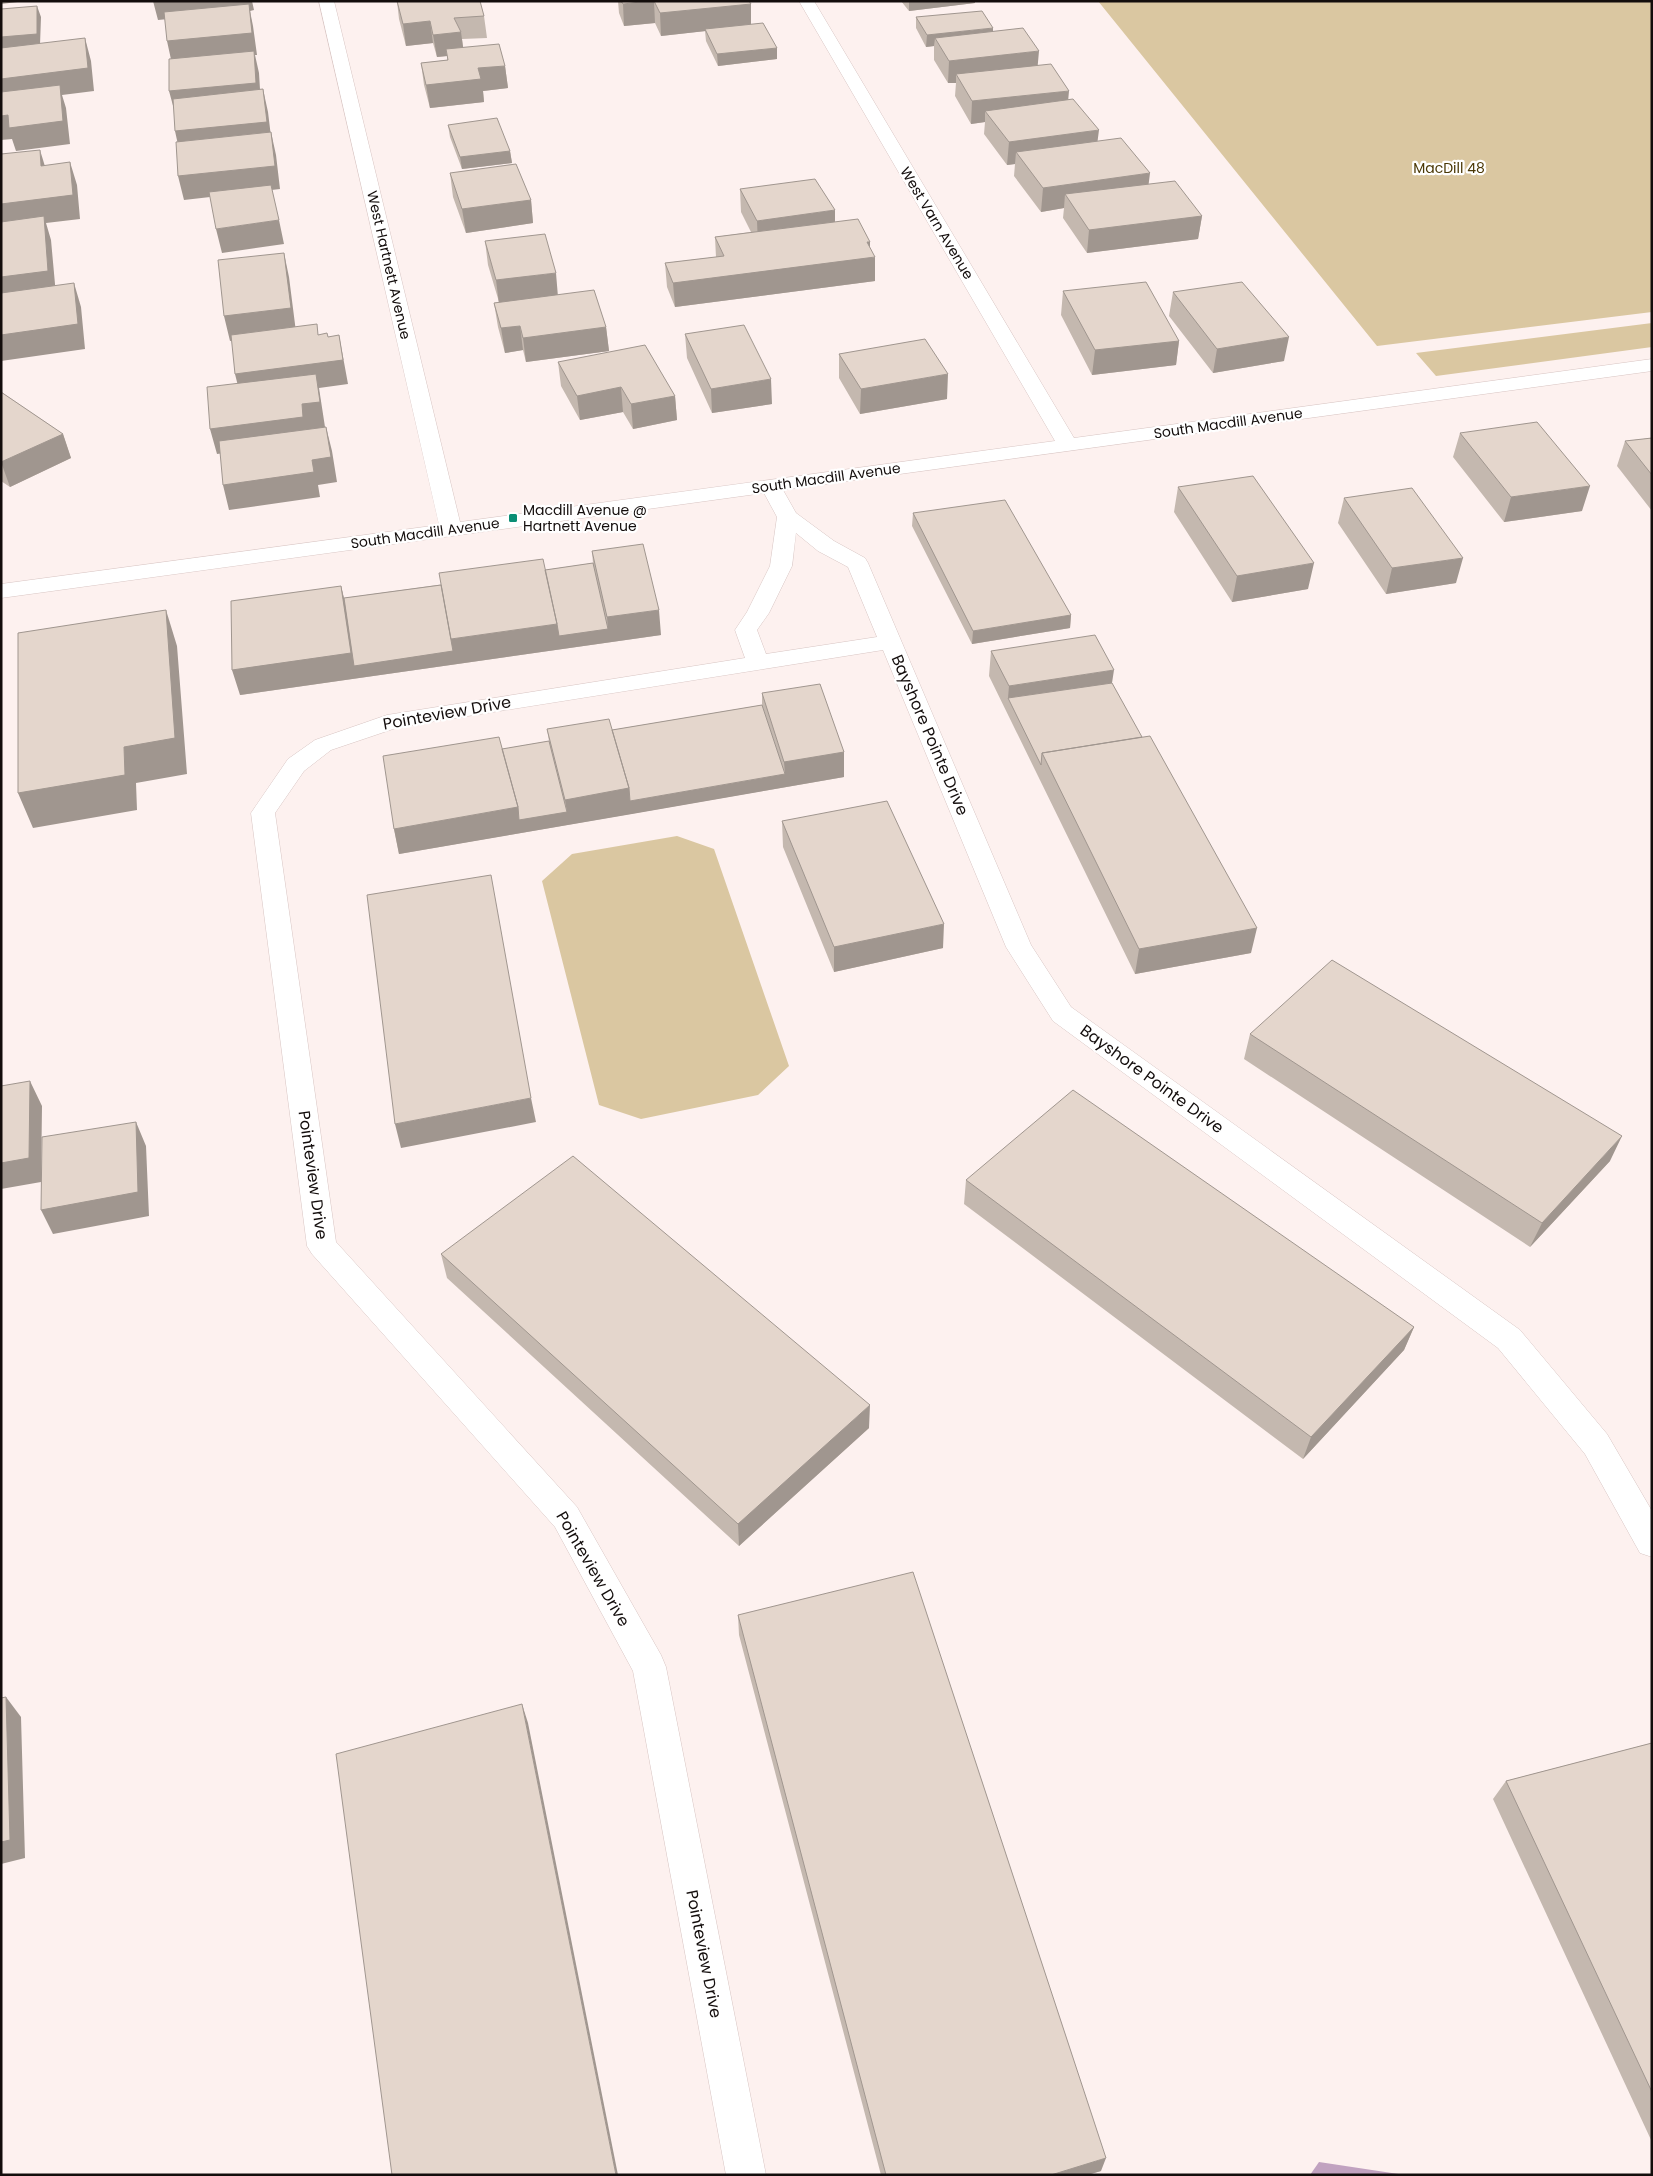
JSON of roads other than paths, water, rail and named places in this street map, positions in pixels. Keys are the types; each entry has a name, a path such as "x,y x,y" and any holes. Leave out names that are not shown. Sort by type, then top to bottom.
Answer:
{"street":[{"name":"West Hartnett Avenue","path":"326,1 451,529"},
{"name":"West Varn Avenue","path":"806,1 1068,445"},
{"name":"South Macdill Avenue","path":"1,591 1652,365"},
{"name":"Bayshore Pointe Drive","path":"770,486 787,517 826,546 857,563 1019,947 1062,1014 1509,1339 1596,1444 1652,1542"},
{"path":"758,663 746,630 758,614 781,566 787,517"},
{"name":"Pointeview Drive","path":"746,2175 649,1667 566,1517 322,1246 263,813 296,766 322,745 394,720 890,642"}],"place":[{"name":"Macdill Avenue @ Hartnett Avenue","path":"513,518"}],"park label":[{"name":"MacDill 48","path":"1449,168"}]}
